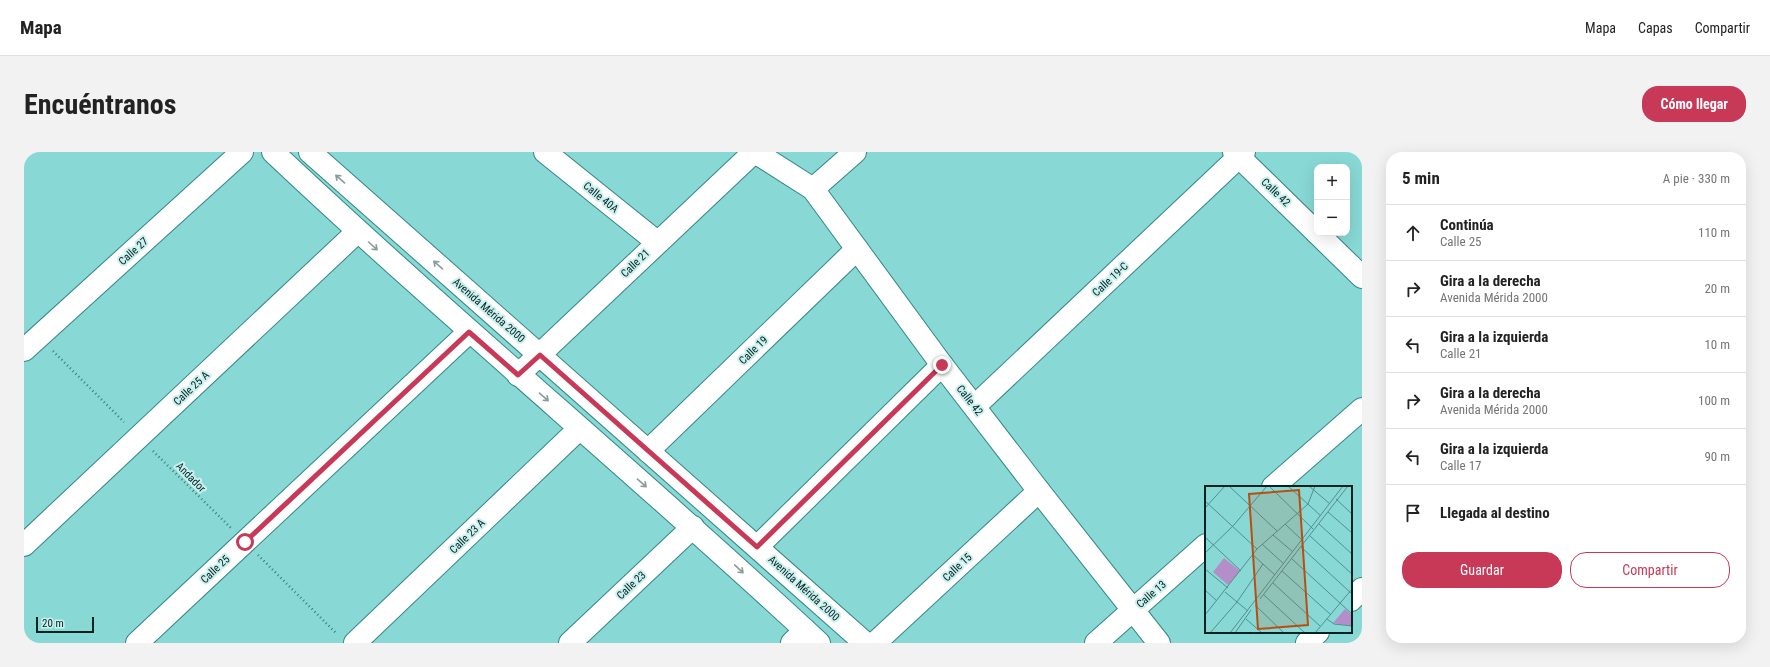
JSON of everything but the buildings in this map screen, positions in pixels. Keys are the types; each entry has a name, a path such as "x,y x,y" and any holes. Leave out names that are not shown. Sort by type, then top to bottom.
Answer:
{"street":[{"name":"Calle 27","path":"31,344 242,152"},
{"path":"273,152 357,232 579,429 693,527 805,639"},
{"name":"Avenida Mérida 2000","path":"310,152 866,643"},
{"name":"Calle 40A","path":"545,152 656,242"},
{"name":"Calle 21","path":"518,375 656,242 755,152"},
{"name":"Calle 42","path":"755,152 813,189 942,365 1159,643"},
{"path":"813,189 854,152"},
{"name":"Calle 42","path":"1239,154 1314,230"},
{"name":"Calle 19-C","path":"975,406 1239,154"},
{"name":"Calle 25 A","path":"24,545 357,232"},
{"name":"Calle 42","path":"1320,236 1362,276"},
{"name":"Calle 19","path":"648,451 858,249"},
{"name":"Calle 25","path":"137,643 469,332"},
{"path":"757,547 942,365"},
{"path":"1274,486 1362,409"},
{"name":"Calle 23 A","path":"348,640 579,429"},
{"name":"Calle 15","path":"874,643 1039,491"},
{"name":"Calle 23","path":"570,643 693,527"},
{"name":"Calle 13","path":"1096,643 1205,546"},
{"path":"1352,599 1362,589"},
{"path":"1307,643 1317,633"}],"path":[{"name":"Andador","path":"31,344 139,437 245,542 348,640"}],"route":[{"path":"245,542 469,332 518,375 540,355 757,547 942,365"}]}
